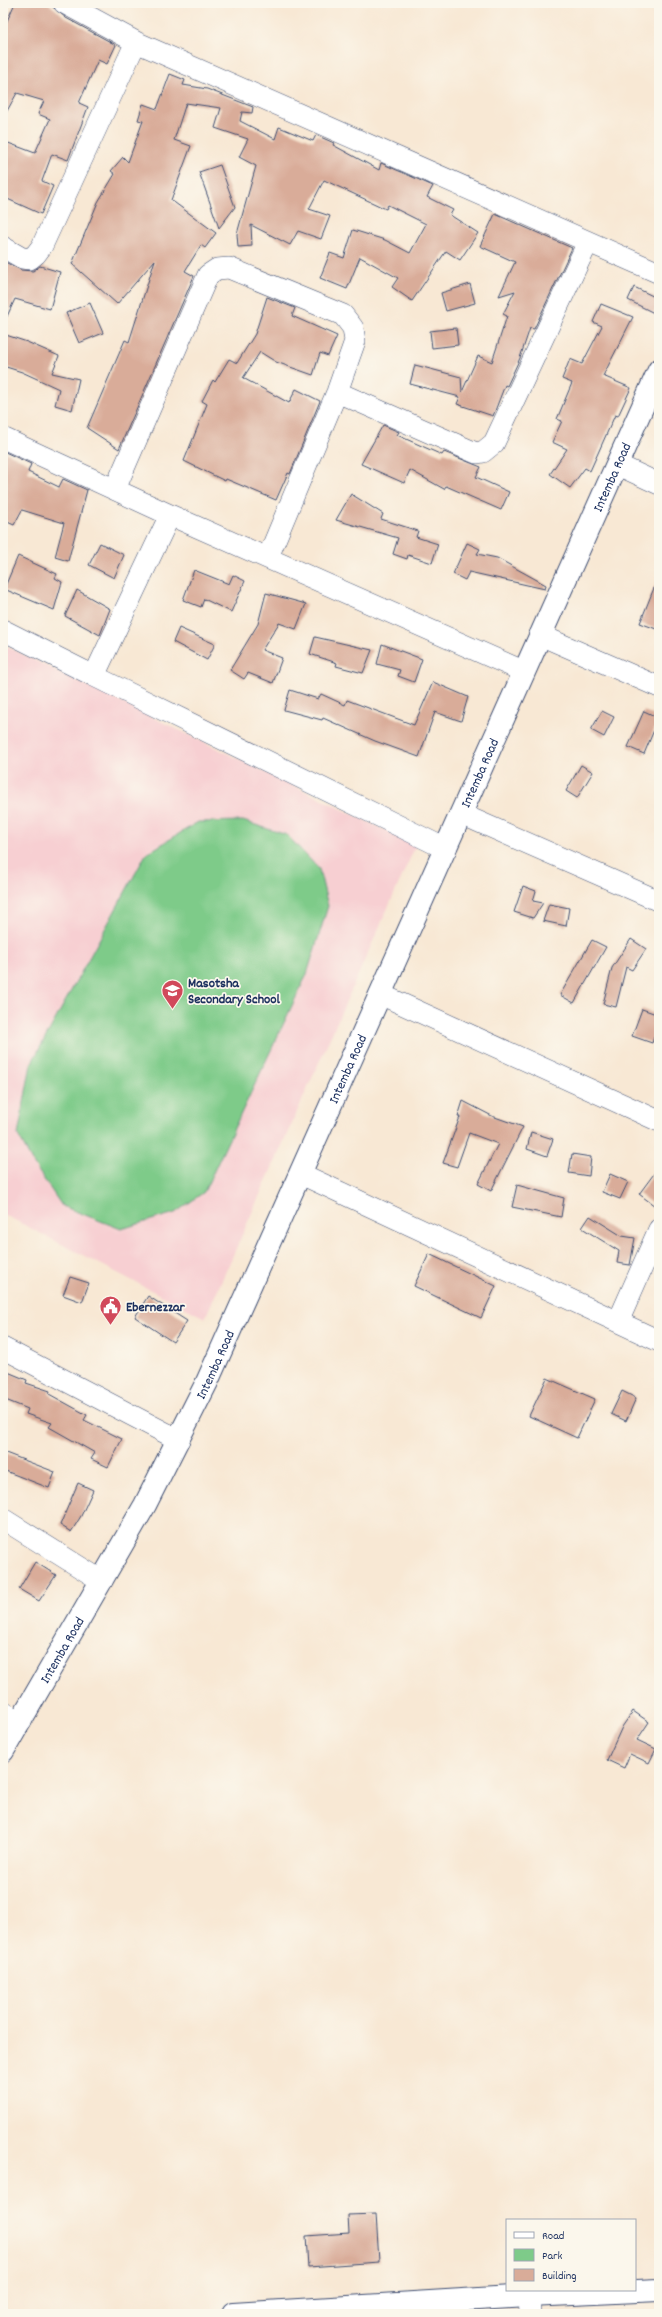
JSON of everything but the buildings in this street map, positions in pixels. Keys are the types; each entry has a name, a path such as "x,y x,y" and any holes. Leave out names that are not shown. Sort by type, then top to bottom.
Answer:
{"street":[{"path":"64,3 136,42 659,273"},
{"path":"3,247 22,258 30,259 42,246 136,42"},
{"path":"337,392 476,453 487,449 494,442 588,242"},
{"path":"115,489 208,275 217,269 229,268 343,315 353,328 355,341 337,392 268,557"},
{"name":"Intemba Road","path":"3,1751 12,1717 102,1581 179,1440 207,1382 446,849 523,671 618,465 659,370"},
{"path":"3,438 170,515 523,671"},
{"path":"618,465 659,484"},
{"path":"94,676 170,515"},
{"path":"3,630 446,849"},
{"path":"540,635 659,687"},
{"path":"461,814 659,902"},
{"path":"380,994 659,1121"},
{"path":"300,1174 659,1342"},
{"path":"618,1322 659,1230"},
{"path":"3,1348 179,1440"},
{"path":"3,1519 102,1581"},
{"path":"234,2314 529,2305 659,2290"}],"shaded area":[{"name":"Masotsha Secondary School","path":"3,645 416,845 205,1318 3,1214"}],"green space":[{"path":"243,821 287,835 319,869 328,906 307,974 204,1192 175,1213 121,1229 62,1206 33,1163 18,1135 31,1064 146,854 198,822"}],"place":[{"name":"Masotsha Secondary School","path":"173,1010"},
{"name":"Ebernezzar","path":"111,1326"}]}
